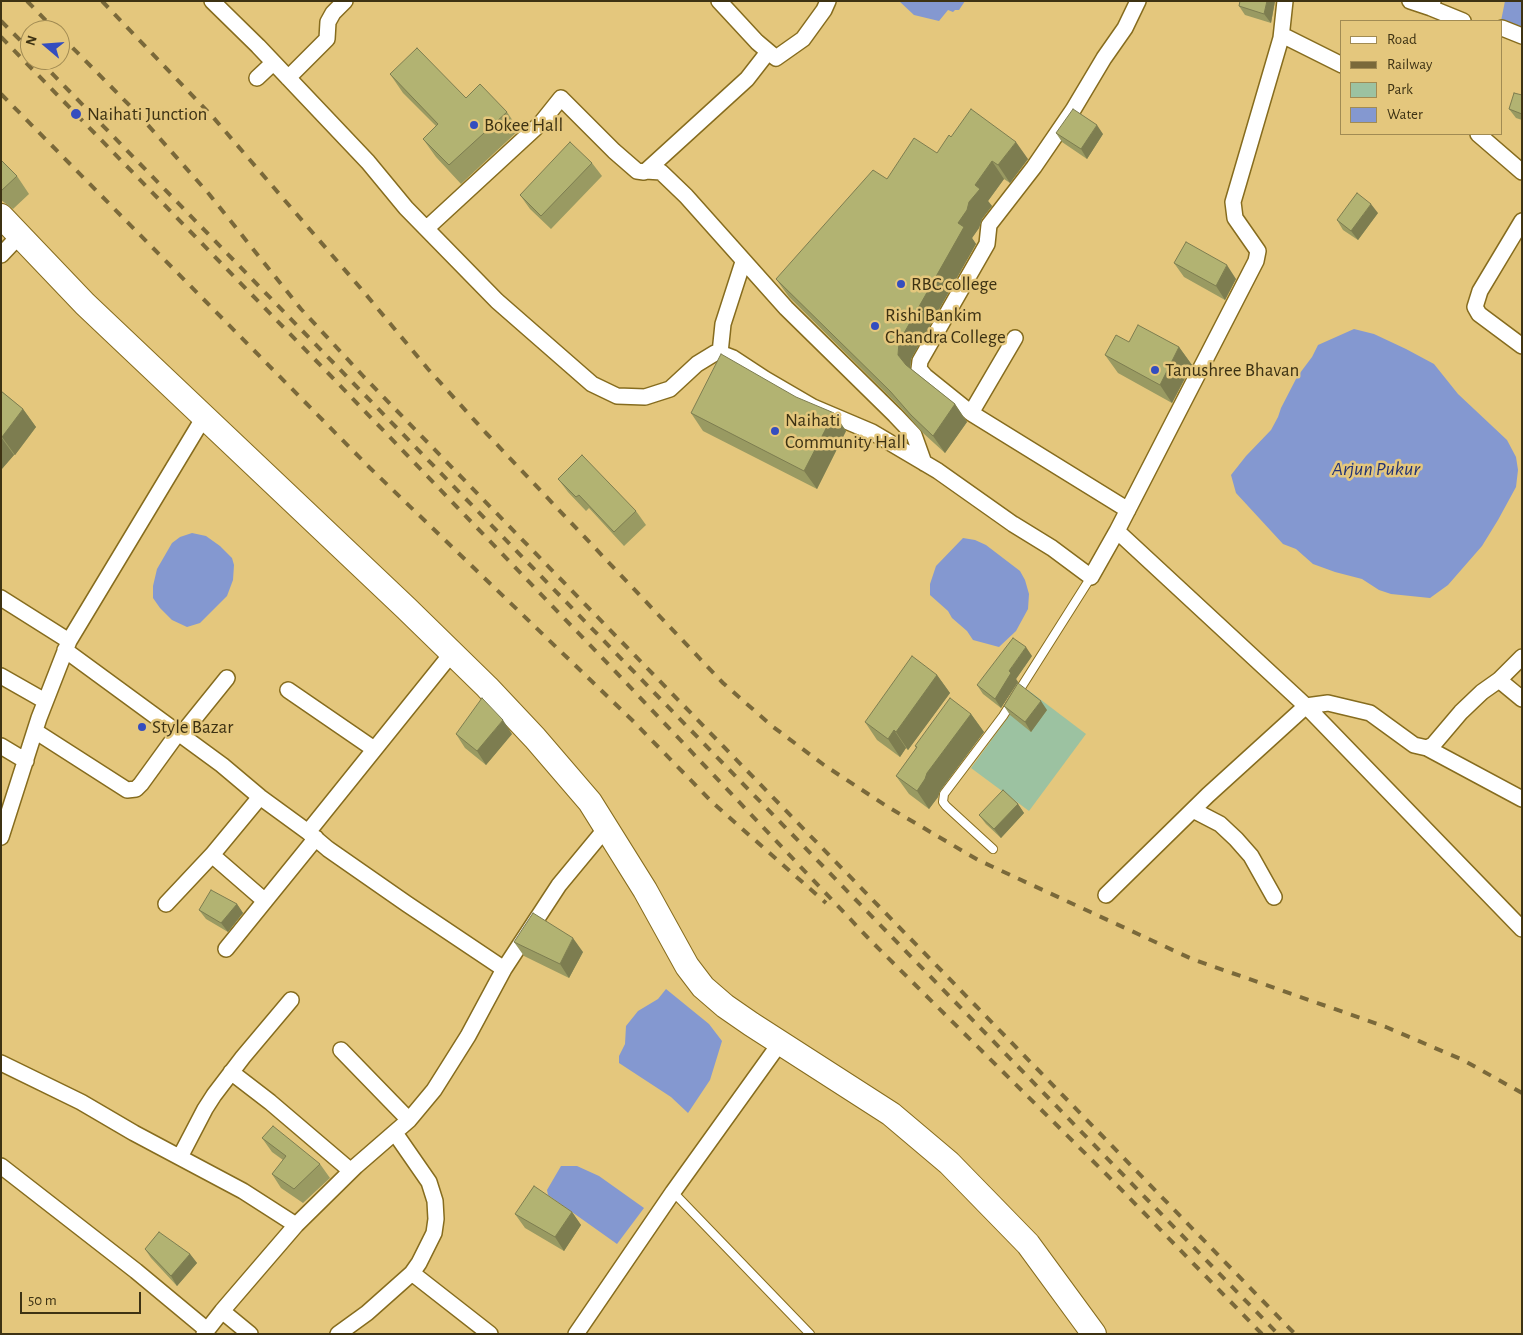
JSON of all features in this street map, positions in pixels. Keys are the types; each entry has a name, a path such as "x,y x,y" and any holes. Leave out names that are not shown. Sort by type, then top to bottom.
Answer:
{"main road":[{"path":"1,216 85,304 488,687 535,738 590,802 607,827 687,966 704,987 725,1006 891,1114 949,1163 1028,1244 1094,1334"}],"street":[{"path":"212,1 288,78 362,156 406,208 497,301 592,384 617,396 645,397 670,389 697,364 715,353 733,358 813,407 872,432 924,463 1013,524 1052,548 1091,577 1128,510 1256,261 1258,251 1235,218 1234,202 1282,35 1285,1"},
{"path":"288,78 327,39 328,22 333,13 345,1"},
{"path":"719,1 756,42 776,58 803,39 824,10 828,1"},
{"path":"1128,510 971,414 919,369 920,361 987,244 989,225 1034,167 1073,110 1104,58 1125,28 1138,1"},
{"path":"1410,1 1432,5 1461,20"},
{"path":"1503,28 1522,36"},
{"path":"1282,35 1340,64"},
{"path":"646,171 747,79 768,52"},
{"path":"257,78 273,63"},
{"path":"427,228 541,123 565,94 637,171 661,172 686,196 786,308 914,435 924,463"},
{"path":"1479,135 1522,172"},
{"path":"1522,222 1480,291 1475,307 1479,314 1522,346"},
{"path":"1,256 19,236"},
{"path":"720,353 723,324 743,262"},
{"path":"971,414 1015,338"},
{"path":"1,837 35,731 67,645 204,417"},
{"path":"1117,531 1306,706 1522,929"},
{"path":"1,598 67,645 179,734 222,765 260,797 407,904 504,969"},
{"path":"226,949 265,902 374,750 452,653"},
{"path":"1427,748 1433,745 1461,712 1482,692 1499,680 1522,657"},
{"path":"1,676 46,701"},
{"path":"35,731 127,790 136,789 179,734 227,678"},
{"path":"1499,680 1522,699"},
{"path":"288,690 374,750"},
{"path":"1106,895 1247,758 1306,706 1328,703 1370,713 1414,745 1427,748 1522,798"},
{"path":"1,746 26,761"},
{"path":"166,904 212,855 260,797"},
{"path":"1193,810 1220,824 1236,839 1251,856 1274,896"},
{"path":"1,1166 129,1266 206,1332 296,1225 351,1171 409,1120 434,1090 452,1064 504,969 559,885 607,827"},
{"path":"212,855 265,902"},
{"path":"180,1157 205,1109 231,1072 291,1000"},
{"path":"576,1334 673,1192 780,1043"},
{"path":"341,1050 409,1120"},
{"path":"1,1063 81,1102 242,1191 296,1225"},
{"path":"231,1072 270,1102 351,1171"},
{"path":"338,1334 367,1313 412,1273 434,1233 436,1219 435,1201 429,1182 395,1132"},
{"path":"412,1273 490,1334"},
{"path":"222,1311 250,1334"}],"lane":[{"path":"993,849 944,804 944,794 1003,716 1091,577"},
{"path":"673,1192 810,1334"}],"green space":[{"path":"1028,690 1086,734 1029,811 971,768"}],"water":[{"path":"899,1 965,1 959,10 953,12 948,10 939,21 914,15"},
{"path":"1505,1 1522,1 1522,33 1501,20"},
{"name":"Arjun Pukur","path":"1354,329 1374,334 1434,364 1458,394 1507,440 1516,457 1518,470 1516,487 1498,520 1482,546 1448,585 1430,598 1391,594 1379,590 1362,579 1313,564 1296,549 1283,544 1236,493 1231,475 1271,430 1297,377 1312,357 1318,345"},
{"path":"192,533 206,536 220,546 232,558 234,565 233,580 227,596 200,623 187,627 172,620 160,608 153,598 153,586 157,569 172,543 180,537"},
{"path":"963,538 975,540 986,545 1020,571 1025,580 1029,594 1028,609 1016,631 999,647 973,640 967,631 952,618 948,611 930,595 930,584 936,566"},
{"path":"666,989 709,1024 722,1041 710,1080 688,1113 671,1097 619,1063 619,1056 625,1044 626,1026 638,1011 658,999"},
{"path":"561,1166 577,1166 599,1176 644,1208 617,1244 548,1195 547,1190"}],"building":[{"path":"1240,1 1267,1 1264,14 1239,6"},
{"path":"417,48 466,98 480,84 507,112 449,165 423,139 438,124 390,74"},
{"path":"1514,93 1522,95 1522,114 1509,109"},
{"name":"Rishi Bankim Chandra College","path":"971,109 1016,142 998,165 992,161 975,185 980,189 969,202 967,210 958,223 964,227 899,342 898,355 906,365 955,404 933,436 776,279 873,170 887,179 914,138 937,153 949,135 951,137"},
{"path":"1073,109 1097,125 1081,149 1056,133"},
{"path":"570,142 592,163 541,216 520,195"},
{"path":"1,160 17,176 1,191"},
{"path":"1357,193 1371,204 1351,231 1337,220"},
{"path":"1186,242 1227,265 1216,286 1174,263"},
{"path":"1138,325 1179,347 1160,385 1105,355 1116,335 1129,342"},
{"name":"Naihati Community Hall","path":"721,354 796,397 834,413 804,471 691,413"},
{"path":"1,391 23,409 2,437 1,437"},
{"path":"582,455 636,511 614,532 579,495 576,497 558,479"},
{"path":"1013,638 1026,647 1009,671 1011,673 995,699 977,685"},
{"path":"912,656 937,675 896,732 894,730 888,739 865,722"},
{"path":"1018,683 1041,701 1025,722 1004,706"},
{"path":"482,698 503,720 477,751 456,734"},
{"path":"950,698 971,714 927,773 917,791 896,776"},
{"path":"1003,790 1018,804 994,829 979,815"},
{"path":"211,890 237,904 221,923 199,910"},
{"path":"533,913 573,938 560,964 514,942"},
{"path":"273,1126 320,1164 294,1189 272,1174 286,1156 262,1138"},
{"path":"534,1186 572,1212 555,1237 515,1214"},
{"path":"159,1232 190,1254 171,1276 145,1249"}],"railway":[{"path":"27,1 45,20"},
{"path":"102,1 212,116 428,369 486,433 723,683 772,726 824,765 888,807 978,860 1192,959 1386,1027 1463,1060 1522,1093"},
{"path":"1,21 20,40"},
{"path":"1,37 612,668 872,942 1108,1176 1262,1334"},
{"path":"70,45 139,115 209,194 301,309 364,377 1295,1334"},
{"path":"49,70 1278,1334"},
{"path":"1,94 370,468 632,720 713,803 826,903"}],"place":[{"name":"Naihati Junction","path":"76,114"},
{"name":"Bokee Hall","path":"474,125"},
{"name":"RBC college","path":"901,284"},
{"name":"Rishi Bankim Chandra College","path":"875,326"},
{"name":"Tanushree Bhavan","path":"1155,370"},
{"name":"Naihati Community Hall","path":"775,431"},
{"name":"Style Bazar","path":"142,727"}]}
